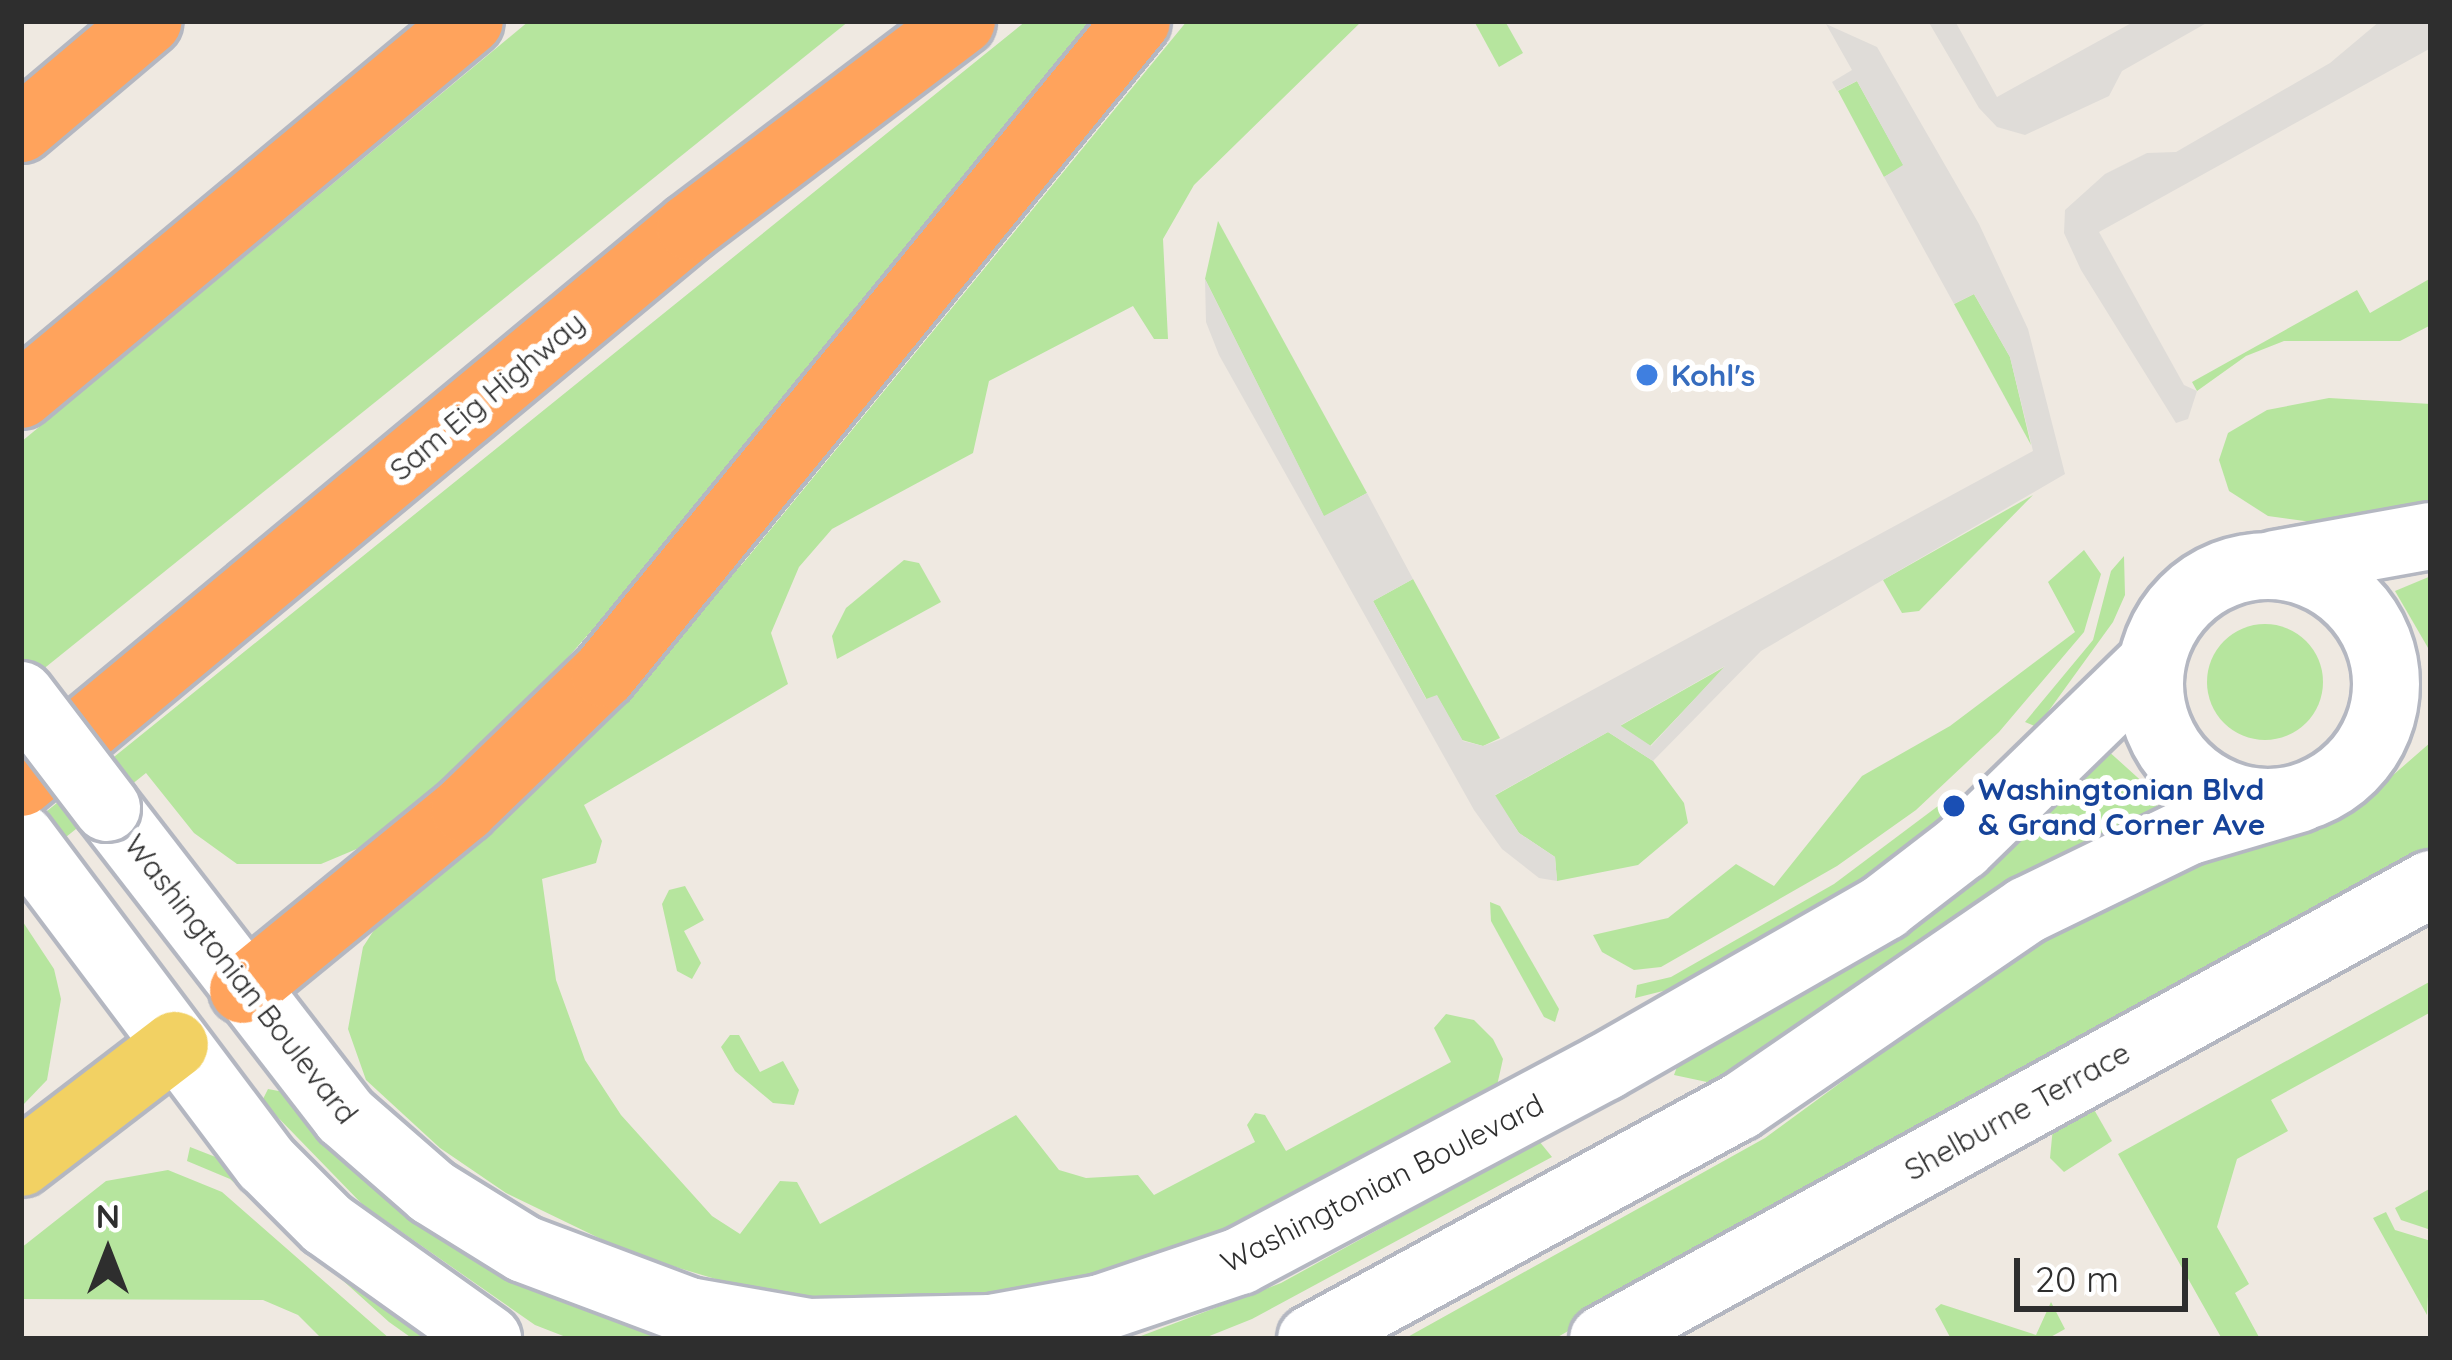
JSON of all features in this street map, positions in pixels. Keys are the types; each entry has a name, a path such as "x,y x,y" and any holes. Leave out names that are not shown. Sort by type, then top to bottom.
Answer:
{"highway":[{"path":"21,129 149,21"},
{"path":"261,192 442,21"},
{"path":"21,395 470,21"},
{"name":"Sam Eig Highway","path":"21,783 690,227 962,21"},
{"path":"243,991 464,809 604,674 1137,21"}],"main road":[{"path":"21,1163 175,1045"}],"street":[{"path":"2300,799 2240,800 2187,772 2155,722 2151,663 2161,631 2193,593 2237,569 2431,536"},
{"path":"2270,565 2330,583 2373,627 2387,687 2369,747"},
{"name":"Washingtonian Boulevard","path":"21,695 243,991 345,1117 432,1192 524,1249 688,1311 808,1332 991,1328 1102,1308 1240,1261 1645,1044 1883,907 1962,847 2151,663"},
{"path":"1312,1339 1738,1107 2027,910 2190,831 2326,788 2431,695"},
{"path":"31,850 266,1163 327,1224 488,1339"},
{"name":"Shelburne Terrace","path":"1604,1339 2431,884"},
{"path":"175,1045 243,991"}],"green space":[{"path":"529,21 849,21 21,687 21,442"},
{"path":"1026,21 1094,21 674,537 519,713 378,840 321,864 237,864 194,833 146,773 21,873 21,832"},
{"path":"1187,21 1362,21 1194,185 1163,239 1168,339 1154,339 1133,306 989,381 973,453 832,529 799,567 771,633 788,684 584,805 602,841 596,863 542,879 556,980 585,1060 621,1115 712,1216 740,1234 780,1181 797,1182 820,1224 1016,1115 1059,1170 1086,1178 1138,1175 1154,1195 1255,1142 1247,1125 1255,1113 1265,1115 1286,1151 1451,1062 1434,1028 1446,1014 1474,1020 1493,1039 1503,1059 1496,1090 1468,1116 1144,1271 999,1299 845,1304 759,1292 632,1254 506,1193 440,1148 366,1080 348,1029 363,947 387,910 653,660 744,562"},
{"path":"1474,21 1505,21 1523,53 1499,67"},
{"path":"1857,81 1904,166 1884,177 1838,91"},
{"path":"1218,221 1367,493 1324,517 1205,279"},
{"path":"2431,278 2431,325 2400,341 2284,341 2246,356 2197,391 2192,382 2357,290 2370,313"},
{"path":"1974,294 2010,357 2031,445 1954,304"},
{"path":"2329,398 2431,404 2431,503 2312,522 2268,516 2229,491 2219,460 2228,433 2267,410"},
{"path":"2033,495 1919,611 1902,613 1883,580"},
{"path":"2084,550 2101,574 2084,632 1999,732 1916,810 1837,866 1661,967 1634,970 1602,952 1593,935 1668,918 1736,864 1774,886 1862,776 1950,726 2075,632 2048,582"},
{"path":"2124,556 2125,595 2113,622 2037,727 2025,722 2093,640 2111,571"},
{"path":"904,560 919,563 941,602 837,659 832,636 846,608"},
{"path":"2431,576 2431,653 2395,591"},
{"path":"1413,579 1500,738 1483,746 1462,740 1437,696 1427,700 1373,601"},
{"path":"2265,624 2287,628 2306,641 2319,660 2323,682 2319,704 2306,723 2287,736 2265,740 2243,736 2224,723 2211,704 2207,682 2211,660 2224,641 2243,628"},
{"path":"1726,666 1650,746 1620,726"},
{"path":"1608,732 1653,761 1684,803 1688,823 1638,865 1557,881 1555,857 1519,833 1494,796"},
{"path":"2431,742 2431,850 1554,1339 1404,1339 1765,1138 2015,955 2141,883 2345,817"},
{"path":"2106,749 2157,795 2157,807 2010,885 1721,1085 1674,1075 1678,1064 1923,923 1992,868"},
{"path":"1942,803 1954,814 1890,865 1687,985 1635,998 1637,985 1671,977 1834,884"},
{"path":"685,886 704,920 684,931 701,963 692,979 677,971 662,904 669,890"},
{"path":"1490,902 1500,906 1559,1009 1555,1022 1544,1017 1491,921"},
{"path":"21,919 54,969 61,999 47,1080 21,1107"},
{"path":"2431,981 2431,1012 2271,1100 2288,1131 2237,1159 2217,1227 2249,1284 2235,1293 2260,1339 2222,1339 2118,1154"},
{"path":"730,1035 739,1035 760,1072 783,1061 799,1090 794,1105 773,1103 735,1071 721,1047"},
{"path":"268,1089 284,1092 320,1134 532,1286 678,1339 571,1339 535,1325 363,1205 262,1101"},
{"path":"2092,1106 2112,1141 2064,1172 2050,1158 2053,1127"},
{"path":"1539,1141 1552,1157 1252,1319 1202,1339 1133,1339 1281,1283"},
{"path":"190,1147 231,1163 441,1339 413,1339 389,1322 230,1179 187,1161"},
{"path":"168,1170 222,1192 390,1339 322,1339 298,1315 263,1300 21,1299 21,1248 106,1181"},
{"path":"2431,1188 2431,1230 2401,1220 2395,1208"},
{"path":"2386,1212 2395,1230 2431,1241 2427,1315 2373,1218"},
{"path":"2051,1302 2065,1329 2047,1339 1951,1339 1935,1309 1941,1304 2036,1335"}],"shaded area":[{"path":"1928,21 1955,21 1997,97 2135,21 2210,21 2122,71 2109,96 2025,135 1997,127 1979,108"},
{"path":"2380,21 2431,21 2431,48 2099,232 2184,385 2197,391 2188,419 2176,423 2081,270 2064,233 2065,210 2105,174 2147,153 2176,152 2330,63"},
{"path":"1826,24 1877,47 1979,224 2028,329 2065,474 1761,651 1653,761 1608,732 1495,795 1519,833 1555,857 1557,881 1539,878 1502,849 1474,810 1219,355 1206,322 1205,279 1324,516 1367,493 1413,579 1373,601 1426,699 1437,695 1463,741 1483,746 2033,451 2010,357 1974,294 1954,304 1884,177 1903,165 1857,81 1837,91 1832,82 1852,70","holes":["1725,666 1651,746 1621,725"]}],"place":[{"name":"Kohl's","path":"1647,375"},
{"name":"Washingtonian Blvd & Grand Corner Ave","path":"1954,806"}]}
